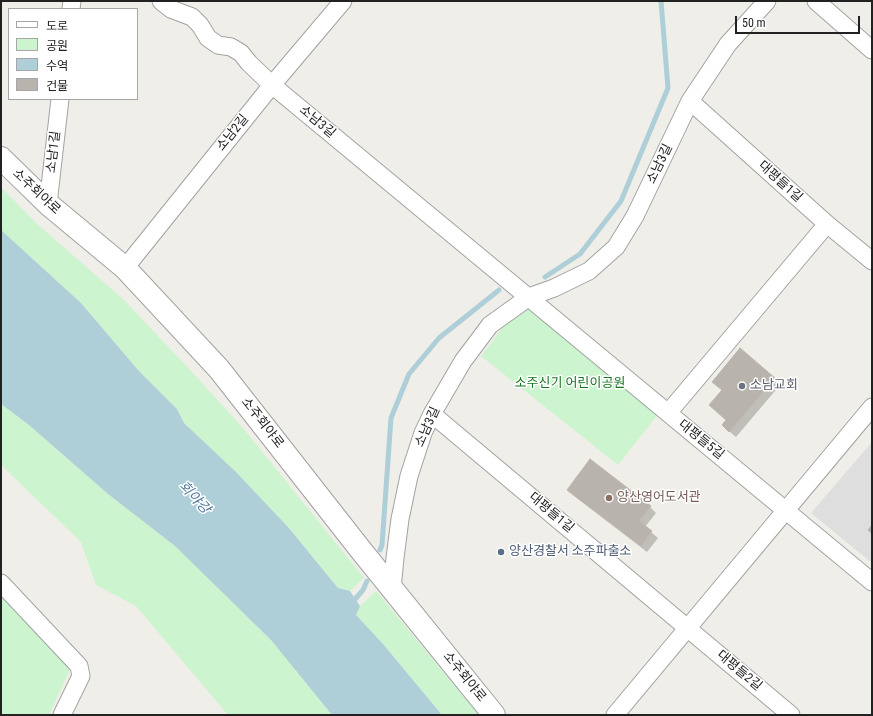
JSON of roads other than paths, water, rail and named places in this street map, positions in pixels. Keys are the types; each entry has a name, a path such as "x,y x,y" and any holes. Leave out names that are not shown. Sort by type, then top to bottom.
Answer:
{"street":[{"path":"161,1 171,10 192,17 200,25 208,38 218,45 231,47 241,53 249,63 272,85"},
{"name":"소남2길","path":"125,268 272,85 343,1"},
{"name":"소남3길","path":"392,588 400,519 409,476 423,433 432,414 463,361 490,325 529,298 589,271 616,247 635,216 690,101 728,44 767,1"},
{"path":"816,1 872,50"},
{"name":"소남3길","path":"272,85 529,298"},
{"name":"소남1길","path":"48,204 60,100"},
{"name":"대평들1길","path":"690,101 827,224 872,261"},
{"name":"소주회야로","path":"1,158 48,204 125,268 219,369 494,715"},
{"path":"668,413 827,224"},
{"name":"대평들5길","path":"529,298 787,510 872,582"},
{"path":"615,715 872,407"},
{"name":"대평들1길","path":"432,414 688,627"},
{"path":"1,583 79,666 81,676 62,715"},
{"name":"대평들2길","path":"688,627 791,715"}],"water":[{"name":"회야강","path":"1,230 81,303 138,370 177,409 184,423 236,472 288,527 338,588 350,591 360,606 356,615 383,644 442,715 332,715 271,640 175,546 108,494 29,425 1,404"}],"waterway":[{"path":"545,277 580,254 621,201 668,88 661,1"},
{"path":"380,550 382,545 391,418 409,374 439,338 499,290"},
{"path":"351,604 363,590 367,581"}],"place":[{"name":"소남교회","path":"742,386"},
{"name":"양산영어도서관","path":"609,498"},
{"name":"양산경찰서 소주파출소","path":"501,552"}],"park label":[{"name":"소주신기 어린이공원","path":"570,384"}]}
